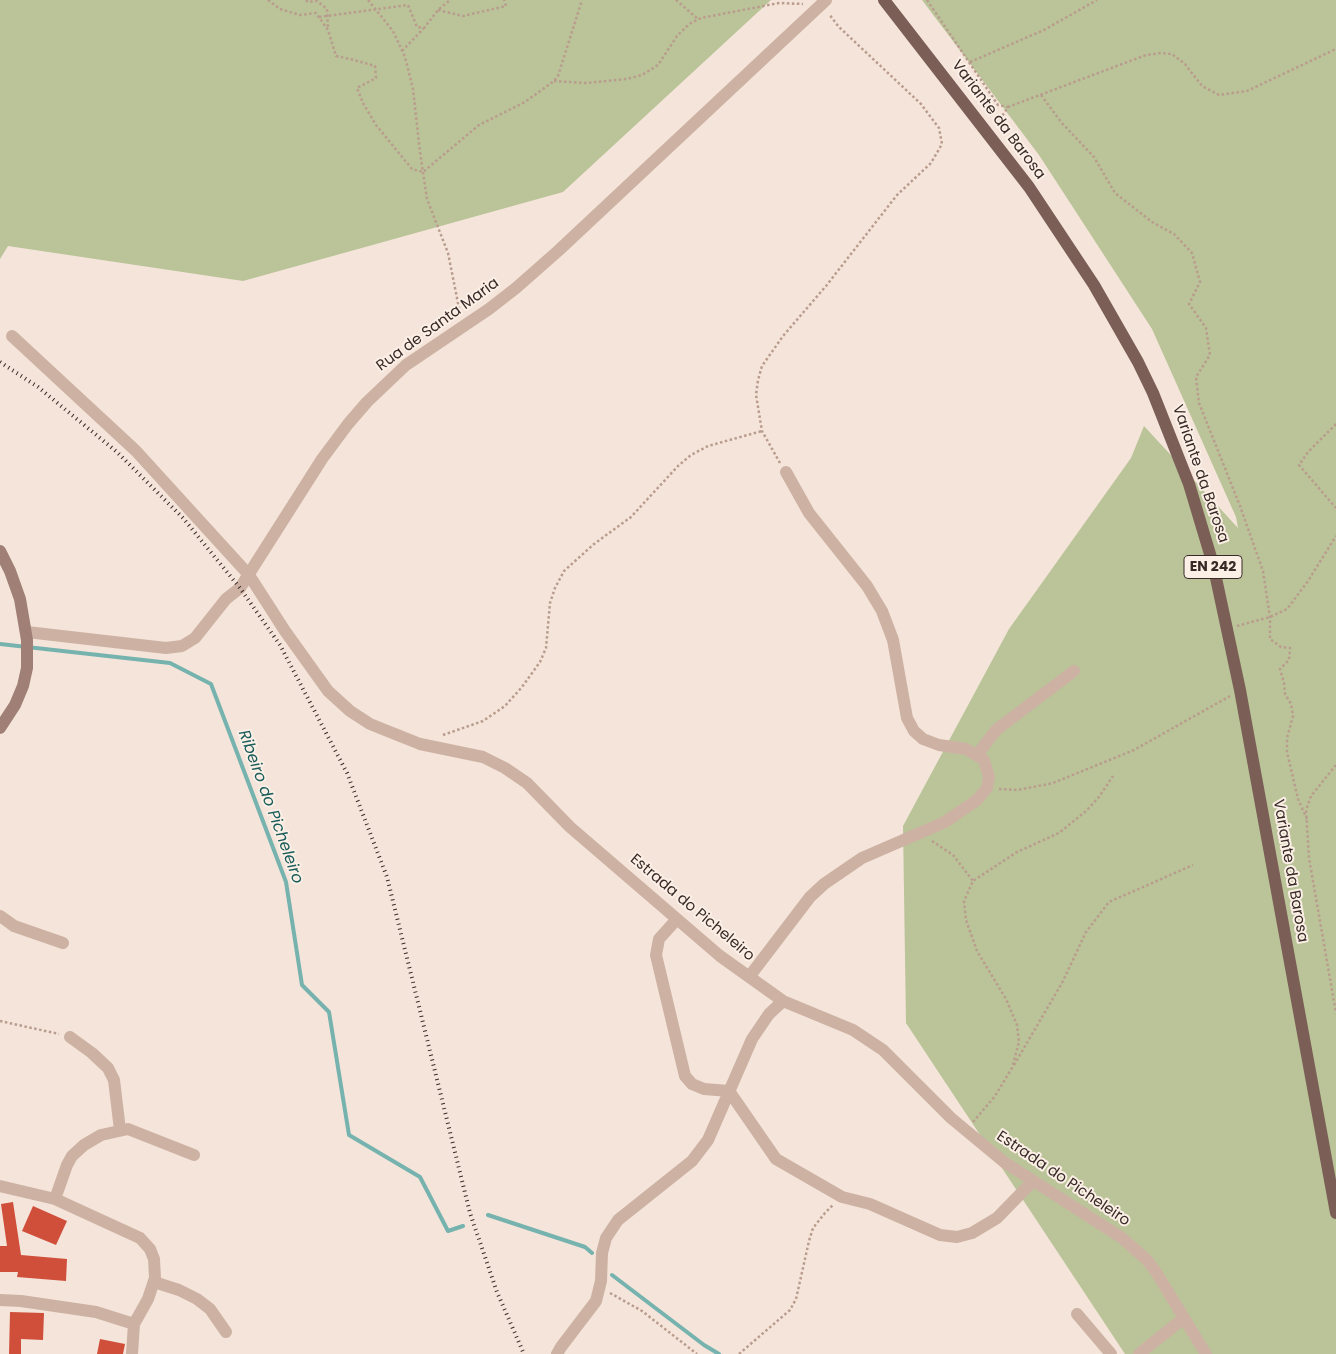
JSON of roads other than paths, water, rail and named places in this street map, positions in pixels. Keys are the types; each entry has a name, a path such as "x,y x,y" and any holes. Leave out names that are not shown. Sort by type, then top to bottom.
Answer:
{"main road":[{"name":"Variante da Barosa","path":"885,2 1044,207 1094,285 1138,362 1167,426 1198,511 1219,591 1240,690 1336,1213"},
{"path":"0,551 18,593 27,636 27,656 23,686 15,705 0,728"}],"street":[{"name":"Rua de Santa Maria","path":"27,636 166,648 182,646 195,638 219,606 240,588 322,459 367,402 406,365 463,327 516,288 558,251 823,2"},
{"name":"Estrada do Picheleiro","path":"12,336 136,451 249,575 285,631 328,691 350,712 370,724 420,744 483,757 505,768 527,783 570,827 720,956 783,1001 853,1030 882,1050 951,1118 1004,1162 1122,1238 1147,1260 1206,1354"},
{"path":"749,977 810,897 824,884 862,858 945,822 978,800 987,788 989,777 984,760 966,748 939,745 923,739 914,731 907,718 892,640 882,611 867,586 809,513 786,472"},
{"path":"977,756 996,730 1074,671"},
{"path":"0,916 14,926 63,943"},
{"path":"677,919 659,939 656,956 686,1076 692,1084 704,1089 729,1091"},
{"path":"557,1354 596,1301 600,1288 602,1253 606,1238 618,1220 692,1162 708,1140 752,1039 769,1014 783,1001"},
{"path":"70,1037 108,1068 114,1080 120,1130"},
{"path":"729,1091 776,1159 842,1197 870,1204 940,1235 957,1237 972,1233 997,1218 1033,1181"},
{"path":"55,1199 72,1156 94,1138 128,1129 194,1155"},
{"path":"0,1186 55,1199 140,1238 150,1249 156,1268 154,1282 148,1299 134,1324 132,1354"},
{"path":"154,1282 179,1290 197,1299 210,1309 226,1332"},
{"path":"0,1300 21,1301 96,1312 134,1324"},
{"path":"1077,1314 1111,1354"},
{"path":"1139,1354 1184,1318"}],"waterway":[{"name":"Ribeiro do Picheleiro","path":"0,644 170,663 211,684 286,882 302,985 329,1012 349,1135 420,1177 448,1231 463,1226"},
{"path":"488,1215 585,1247 592,1253"},
{"name":"Ribeiro do Picheleiro","path":"612,1275 704,1345 719,1354"}],"railway":[{"path":"0,362 38,387 117,452 183,518 240,588 280,645 347,773 387,877 470,1213 497,1292 524,1354"}]}
